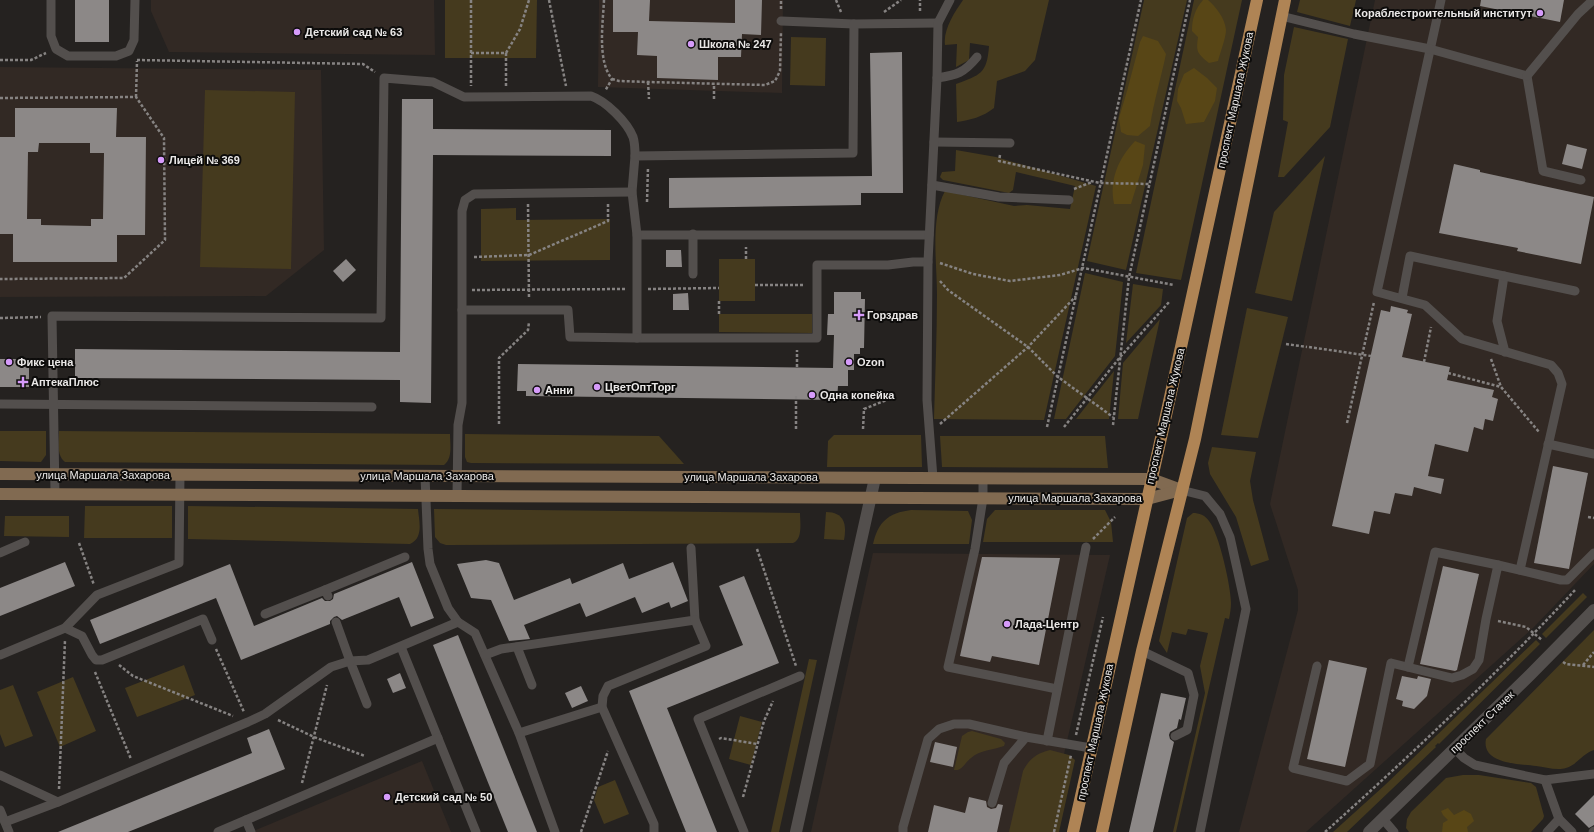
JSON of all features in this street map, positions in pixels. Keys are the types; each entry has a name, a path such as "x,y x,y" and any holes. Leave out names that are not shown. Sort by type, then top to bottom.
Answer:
{"main road":[{"name":"проспект Маршала Жукова","path":"1073,832 1256,0"},
{"path":"1102,832 1142,651 1198,424 1285,0"}],"street":[{"name":"улица Маршала Захарова","path":"0,474 1151,479 1181,490"},
{"path":"796,832 875,478"},
{"name":"улица Маршала Захарова","path":"0,494 1146,499 1181,490"},
{"name":"проспект Стачек","path":"1369,832 1455,749 1594,610"}],"lane":[{"path":"51,0 51,36 56,49 68,56 116,56 129,51 134,40 135,0"},
{"path":"933,478 927,400 929,235 937,78 938,23 950,0"},
{"path":"1441,0 1377,292 1426,304 1462,339 1551,365 1558,373 1562,384 1520,570"},
{"path":"1581,180 1543,171 1527,76 1578,14 1593,0"},
{"path":"1281,16 1354,34 1430,49 1527,76"},
{"path":"781,21 854,24 938,23"},
{"path":"635,156 853,153 854,24"},
{"path":"937,78 956,75 969,66 977,57"},
{"path":"55,494 52,316 381,318 384,78 433,82 464,97 591,96 600,99 626,126 632,136 635,146 632,192 637,234 637,338"},
{"path":"934,142 1006,143"},
{"path":"932,185 999,198 1069,200"},
{"path":"457,496 458,425 462,403 462,211 465,200 474,194 632,192"},
{"path":"637,234 929,235"},
{"path":"693,234 693,274"},
{"path":"1402,298 1410,256 1575,291"},
{"path":"462,310 568,310 570,337 818,338 817,264 888,265 913,262 928,266"},
{"path":"1504,276 1497,321 1505,352"},
{"path":"0,404 372,407"},
{"path":"1548,444 1594,454"},
{"path":"0,655 65,628 97,595 179,563 180,475"},
{"path":"425,476 430,564 448,608 458,622 475,633 519,733 555,832"},
{"path":"984,478 983,498 975,549 948,668 1057,689"},
{"path":"1181,490 1205,496 1220,514 1230,537 1246,609 1200,832"},
{"path":"0,553 25,542"},
{"path":"1047,741 1086,547"},
{"path":"654,832 654,824 602,707 603,696 608,686 706,646 695,620 691,548"},
{"path":"1408,667 1435,552 1561,580 1567,580 1594,552"},
{"path":"265,614 326,593 405,557"},
{"path":"1317,666 1293,768 1347,781 1370,764 1391,663 1452,678 1473,669 1479,660 1498,565"},
{"path":"65,628 82,636 96,660 110,658 203,619 212,640"},
{"path":"485,655 501,649 517,648 695,620"},
{"path":"336,622 367,704"},
{"path":"5,822 58,802 265,714 331,667 350,661 368,660 402,647 458,622"},
{"path":"402,647 476,832"},
{"path":"517,648 532,685"},
{"path":"1142,651 1188,673 1194,695 1187,730 1175,736"},
{"path":"744,832 698,719 800,676"},
{"path":"519,733 602,707"},
{"path":"903,832 903,827 928,739 939,729 954,724 969,724 1026,737 1091,748"},
{"path":"992,803 1004,763 1026,737"},
{"path":"218,832 438,738"},
{"path":"1455,749 1464,758 1475,765 1545,780 1594,774"},
{"path":"0,775 58,802"},
{"path":"1545,780 1559,819 1572,832"},
{"path":"0,810 9,832"},
{"path":"1547,832 1559,819"},
{"path":"246,820 251,832"},
{"path":"1383,820 1394,832"}],"path":[{"path":"471,0 472,97"},
{"path":"506,97 506,53 520,29 529,0"},
{"path":"549,0 568,96"},
{"path":"604,0 602,52 605,67 612,79 619,81 765,85 775,81 780,71 781,0"},
{"path":"836,0 842,15"},
{"path":"1047,427 1141,0"},
{"path":"1113,425 1129,277 1190,0"},
{"path":"0,60 31,60 56,49"},
{"path":"0,280 124,278 165,240 164,138 136,97 137,61 129,51"},
{"path":"471,53 506,53"},
{"path":"137,61 362,64 384,78"},
{"path":"600,99 612,79"},
{"path":"648,82 649,98"},
{"path":"714,84 714,100"},
{"path":"0,98 136,97"},
{"path":"1006,143 999,161 1100,184 1149,184"},
{"path":"1069,200 1069,191 1092,182"},
{"path":"462,258 529,255 608,221 608,193"},
{"path":"499,424 499,358 528,330 528,194"},
{"path":"928,266 941,264 973,274 1010,281 1060,275 1083,268 1174,285"},
{"path":"928,266 948,290 1028,347 1058,378 1114,417"},
{"path":"755,285 817,285"},
{"path":"462,290 719,288"},
{"path":"1347,423 1377,292"},
{"path":"935,429 1028,347 1076,296"},
{"path":"719,301 719,314"},
{"path":"1064,427 1120,356 1170,301"},
{"path":"1424,362 1434,312"},
{"path":"0,318 52,316"},
{"path":"797,338 797,367"},
{"path":"1286,344 1371,356"},
{"path":"1488,347 1501,387 1548,444"},
{"path":"1448,373 1501,387"},
{"path":"796,394 796,429"},
{"path":"863,429 864,409 889,399"},
{"path":"1086,547 1115,517"},
{"path":"1588,517 1594,518"},
{"path":"79,543 97,595"},
{"path":"757,549 800,676"},
{"path":"1325,832 1374,788 1535,633 1578,588"},
{"path":"1076,733 1103,617"},
{"path":"1486,619 1526,627 1542,640"},
{"path":"58,802 65,628"},
{"path":"212,640 248,722"},
{"path":"1582,665 1594,652"},
{"path":"110,658 133,676 248,722"},
{"path":"96,660 95,672 136,769"},
{"path":"1563,662 1566,664 1594,667"},
{"path":"299,798 331,667"},
{"path":"738,816 764,721 781,684"},
{"path":"265,714 314,737 381,762"},
{"path":"581,832 614,732"},
{"path":"709,744 721,738 757,744"},
{"path":"1054,832 1072,754"}],"shaded area":[{"name":"Детский сад № 63","path":"151,0 434,0 435,55 169,52 151,11"},
{"path":"445,0 537,0 536,58 445,58"},
{"name":"Школа № 247","path":"599,0 783,0 782,93 598,87"},
{"path":"963,0 1049,0 1035,60 1025,71 997,81 994,108 976,118 957,122 956,84 981,72 986,62 989,46 970,43 969,60 956,67 957,44 945,45 945,39 947,28"},
{"path":"1144,0 1187,0 1126,270 1087,261"},
{"path":"1194,0 1242,0 1181,280 1136,273"},
{"path":"1203,0 1208,0 1217,9 1224,21 1226,30 1218,61 1209,63 1198,52 1198,37 1192,31 1194,14"},
{"path":"1300,0 1356,0 1350,26 1297,12"},
{"path":"1375,0 1594,0 1594,564 1534,627 1306,832 1239,832 1298,610 1298,590 1270,504"},
{"path":"1294,27 1348,39 1330,127 1284,177 1278,177 1288,122 1283,120 1284,75"},
{"path":"1143,36 1158,41 1166,54 1150,126 1138,136 1127,135 1121,132 1119,118"},
{"path":"791,37 826,38 825,86 790,85"},
{"name":"Лицей № 369","path":"0,67 321,70 324,250 266,296 0,297"},
{"path":"1194,68 1217,88 1215,101 1204,122 1186,124 1177,101 1178,89 1184,74"},
{"path":"205,90 295,92 291,269 200,267"},
{"path":"1135,141 1145,145 1143,165 1131,204 1114,204 1113,187 1116,170 1124,155"},
{"path":"956,150 996,157 1096,186 1044,420 934,419 937,310 935,241 937,215 940,202 945,191 1014,206 1027,205 1070,209 1075,186 1016,172 1013,190 1009,193 943,180 940,177 942,172 955,171"},
{"path":"1325,156 1292,301 1255,293 1274,212"},
{"path":"516,208 516,220 610,219 610,260 481,261 481,209"},
{"path":"719,259 755,259 755,301 719,301"},
{"path":"1085,273 1123,282 1115,356 1066,419 1054,419"},
{"path":"1133,284 1163,289 1161,305 1126,343"},
{"path":"1247,308 1288,317 1258,438 1221,435"},
{"path":"719,314 812,314 812,333 719,332"},
{"path":"1160,319 1138,419 1118,419 1123,363"},
{"path":"1114,371 1109,419 1076,419"},
{"path":"0,431 46,431 46,455 41,462 0,461"},
{"path":"59,431 450,434 450,455 449,459 444,465 65,462 60,456 59,452"},
{"path":"465,434 659,436 684,464 471,463 467,462 465,457"},
{"path":"834,435 921,435 922,467 827,467 828,441"},
{"path":"940,436 1105,436 1108,468 942,467"},
{"path":"1212,447 1256,452 1250,481 1253,500 1269,560 1251,566 1236,517 1210,474 1208,463"},
{"path":"85,506 172,506 172,538 84,538"},
{"path":"188,506 418,509 420,529 417,538 410,544 188,539"},
{"path":"434,509 800,513 800,534 793,543 446,545 440,543 435,537"},
{"path":"911,510 968,511 972,520 969,544 873,544 881,524 885,520 896,513"},
{"path":"995,510 1105,510 1111,522 1113,542 983,542 987,519"},
{"path":"826,512 837,514 843,520 845,529 844,540 824,539"},
{"path":"1193,513 1204,516 1213,527 1224,560 1231,605 1229,619 1225,618 1176,832 1173,832 1205,693 1200,666 1208,633 1188,629 1186,635 1172,632 1167,653 1159,641 1187,518"},
{"path":"5,516 69,516 69,537 4,536"},
{"path":"873,553 1110,555 1046,832 811,832"},
{"path":"1583,593 1587,597 1546,638 1542,634"},
{"path":"1594,630 1594,750 1570,766 1559,769 1512,763 1495,758 1489,753 1486,747 1486,739"},
{"path":"1536,640 1540,644 1439,744 1438,743 1435,746 1436,747 1347,832 1333,832 1385,785"},
{"path":"809,659 817,660 779,832 771,832"},
{"path":"184,665 195,695 137,717 125,688"},
{"path":"73,677 96,731 60,747 37,692"},
{"path":"13,685 33,736 5,747 0,734 0,690"},
{"path":"740,716 762,722 751,765 729,759"},
{"path":"972,731 1001,739 1005,743 1004,746 978,753 961,768 954,770 962,736"},
{"path":"1050,750 1069,755 1075,760 1059,832 1009,832 1023,771 1034,757"},
{"name":"Детский сад № 50","path":"422,761 451,832 251,832"},
{"path":"1463,775 1479,775 1531,783 1536,787 1544,816 1543,819 1531,832 1409,832 1406,828 1407,819 1411,812 1446,778"},
{"path":"615,780 629,814 604,824 594,800 598,787"},
{"path":"1448,808 1454,815 1464,810 1471,814 1474,821 1467,827 1468,832 1442,832 1443,823 1448,820 1441,811"}],"building":[{"path":"75,0 109,0 109,42 75,42"},
{"path":"613,0 650,0 649,21 735,23 735,0 762,0 761,35 742,34 741,57 718,57 718,80 657,78 657,56 637,55 638,32 613,32"},
{"name":"Кораблестроительный институт","path":"1481,0 1564,0 1560,22 1480,6"},
{"path":"902,52 903,193 861,193 861,205 669,208 669,178 872,176 870,53"},
{"path":"402,99 433,99 433,129 611,130 611,156 433,155 431,403 400,402 400,380 75,378 75,349 400,352"},
{"path":"15,108 117,108 116,137 146,137 145,235 117,235 117,262 13,262 13,234 0,234 0,137 15,137","holes":["39,143 90,143 90,153 104,153 103,219 91,219 91,226 41,225 41,219 27,219 28,152 38,152"]},
{"path":"1567,144 1587,149 1582,169 1562,164"},
{"path":"1454,164 1480,170 1480,172 1594,197 1581,264 1517,251 1518,248 1439,233"},
{"path":"666,250 681,250 682,267 666,267"},
{"path":"346,259 356,270 343,282 333,271"},
{"path":"834,292 861,292 861,299 865,299 864,348 860,348 860,354 854,354 854,370 848,370 848,386 838,386 837,400 526,396 526,391 517,391 518,364 833,368 834,335 827,335 828,314 834,314"},
{"path":"688,293 689,310 673,310 673,294"},
{"path":"1391,306 1408,310 1407,313 1412,314 1402,357 1450,367 1447,380 1494,390 1492,397 1498,399 1493,421 1485,419 1483,430 1474,427 1468,452 1435,444 1428,476 1444,479 1441,494 1414,487 1412,496 1395,493 1390,514 1374,511 1369,534 1332,526 1381,310 1390,312"},
{"path":"0,359 29,359 29,387 0,387"},
{"path":"1553,466 1588,473 1569,569 1534,563"},
{"name":"Лада-Центр","path":"982,557 1060,558 1039,665 992,656 990,662 960,656"},
{"path":"486,560 499,563 514,600 570,578 572,584 623,563 629,579 673,562 688,601 671,608 669,602 642,613 635,597 586,617 580,603 524,625 530,639 509,641 491,600 471,598 457,564"},
{"path":"65,562 75,586 0,616 0,588"},
{"path":"412,562 434,618 411,627 399,597 342,620 337,616 334,617 330,621 330,624 241,660 216,598 100,644 90,620 230,564 254,626 322,598 325,601 330,601 333,599 334,594"},
{"path":"1443,566 1479,574 1457,670 1455,671 1420,664"},
{"path":"744,576 779,663 667,708 717,832 686,832 629,691 743,645 719,586"},
{"path":"458,635 537,832 508,832 487,780 433,645"},
{"path":"1329,660 1367,668 1345,767 1307,759"},
{"path":"400,673 406,688 393,693 387,679"},
{"path":"1402,676 1417,679 1418,676 1431,679 1427,696 1414,709 1402,706 1403,701 1396,699"},
{"path":"581,686 588,701 572,708 565,693"},
{"path":"1161,693 1186,698 1181,720 1179,719 1177,728 1170,732 1169,735 1170,739 1174,742 1153,832 1129,832"},
{"path":"269,729 285,769 128,832 58,832 252,753 247,738"},
{"path":"935,742 957,747 953,767 930,762"},
{"path":"1594,795 1594,825 1589,828 1575,814"},
{"path":"969,797 986,801 987,807 991,809 996,808 998,804 1003,805 997,832 928,832 934,805 965,813"}],"place":[{"name":"Кораблестроительный институт","path":"1540,13"},
{"name":"Детский сад № 63","path":"297,32"},
{"name":"Школа № 247","path":"691,44"},
{"name":"Лицей № 369","path":"161,160"},
{"name":"Горздрав","path":"859,315"},
{"name":"Фикс цена","path":"9,362"},
{"name":"Ozon","path":"849,362"},
{"name":"АптекаПлюс","path":"23,382"},
{"name":"ЦветОптТорг","path":"597,387"},
{"name":"Анни","path":"537,390"},
{"name":"Одна копейка","path":"812,395"},
{"name":"Лада-Центр","path":"1007,624"},
{"name":"Детский сад № 50","path":"387,797"}]}
